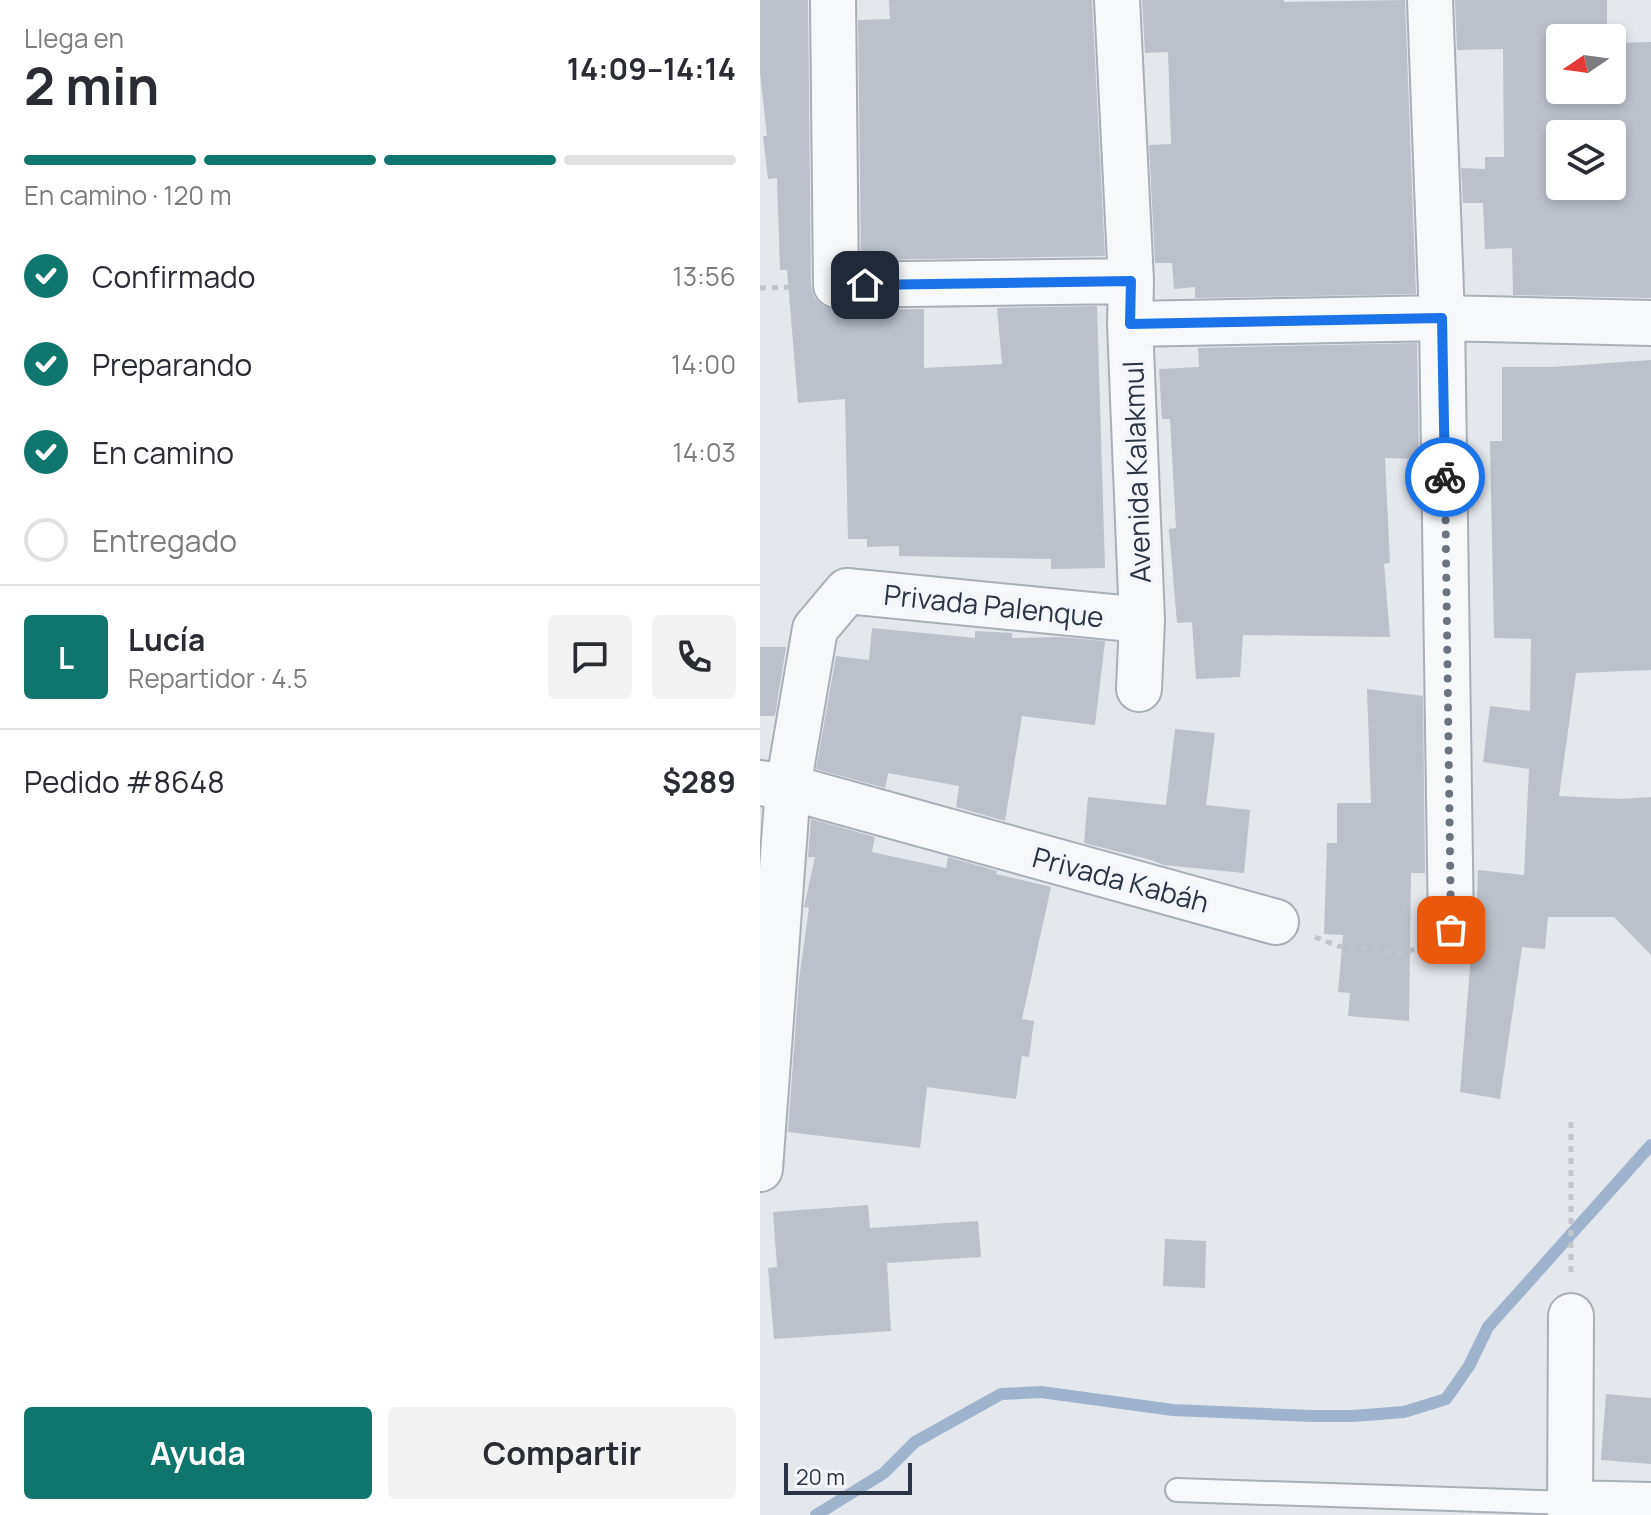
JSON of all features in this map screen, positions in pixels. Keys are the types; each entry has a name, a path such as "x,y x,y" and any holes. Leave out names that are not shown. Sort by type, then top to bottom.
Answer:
{"street":[{"path":"833,0 836,285 1131,281"},
{"name":"Avenida Kalakmul","path":"1117,0 1131,281 1142,620 1139,689"},
{"path":"1430,0 1442,318 1451,930"},
{"path":"1130,324 1442,318 1651,323"},
{"name":"Privada Palenque","path":"774,785 815,629 847,591 1142,620"},
{"path":"760,1169 774,785"},
{"name":"Privada Kabáh","path":"774,785 1276,922"},
{"path":"1571,1296 1570,1509 1651,1505"}],"lane":[{"path":"1177,1490 1570,1509"}],"path":[{"path":"1276,922 1338,946 1405,953 1451,930"},
{"path":"1571,1118 1571,1296"}],"building":[{"path":"760,0 808,0 811,285 814,297 823,306 836,310 924,309 924,368 1002,364 997,308 1097,306 1105,568 1051,569 1051,559 899,556 899,546 867,547 867,539 848,539 845,399 798,403 787,270 780,270 777,178 768,179 763,136 767,136 760,72"},
{"path":"889,0 1092,0 1105,256 861,260 858,20 890,19"},
{"path":"1142,0 1405,0 1416,294 1195,298 1195,287 1174,289 1172,263 1155,263 1149,145 1171,144 1168,52 1145,53"},
{"path":"1455,0 1607,0 1607,24 1546,24 1546,104 1626,104 1626,43 1651,42 1651,298 1513,295 1512,248 1485,249 1483,203 1463,203 1461,168 1485,169 1485,157 1504,157 1503,49 1457,50"},
{"path":"1417,343 1419,459 1385,458 1390,563 1384,564 1390,637 1243,635 1240,677 1196,679 1192,622 1177,623 1169,529 1176,528 1170,419 1162,419 1159,369 1199,367 1198,348"},
{"path":"1651,360 1651,670 1576,673 1559,796 1651,797 1651,955 1614,917 1548,917 1545,949 1522,947 1500,1099 1460,1092 1472,943 1476,930 1478,870 1524,875 1529,769 1483,762 1490,706 1530,711 1531,639 1494,638 1490,441 1502,441 1502,367"},
{"path":"872,628 975,638 975,631 1012,633 1012,638 1060,637 1105,641 1095,725 1022,716 1005,821 956,807 959,786 888,773 885,788 816,769 836,656 869,660"},
{"path":"760,647 786,647 775,716 760,716"},
{"path":"1367,689 1423,696 1425,873 1411,873 1409,1021 1348,1016 1350,993 1338,992 1343,935 1324,934 1327,843 1337,843 1337,803 1371,803"},
{"path":"1175,729 1215,733 1206,805 1250,810 1244,873 1164,865 1084,843 1088,797 1166,805"},
{"path":"811,819 875,837 872,852 946,868 948,857 997,871 996,874 1051,887 1022,1019 1034,1021 1029,1057 1022,1056 1016,1099 927,1087 920,1148 788,1132 799,979 809,908 804,907 815,857 808,857"},
{"path":"868,1205 870,1228 978,1221 981,1257 887,1263 891,1331 774,1339 768,1268 777,1267 773,1212"},
{"path":"1165,1239 1206,1241 1205,1288 1163,1286"},
{"path":"1606,1394 1651,1398 1651,1464 1601,1460"}],"waterway":[{"path":"816,1515 884,1473 915,1442 1001,1394 1041,1392 1173,1410 1312,1416 1404,1412 1446,1399 1469,1366 1488,1327 1651,1145"}],"way so far":[{"path":"1445,477 1451,930"}],"route":[{"path":"865,285 1131,281 1130,324 1442,318 1445,477"}]}
